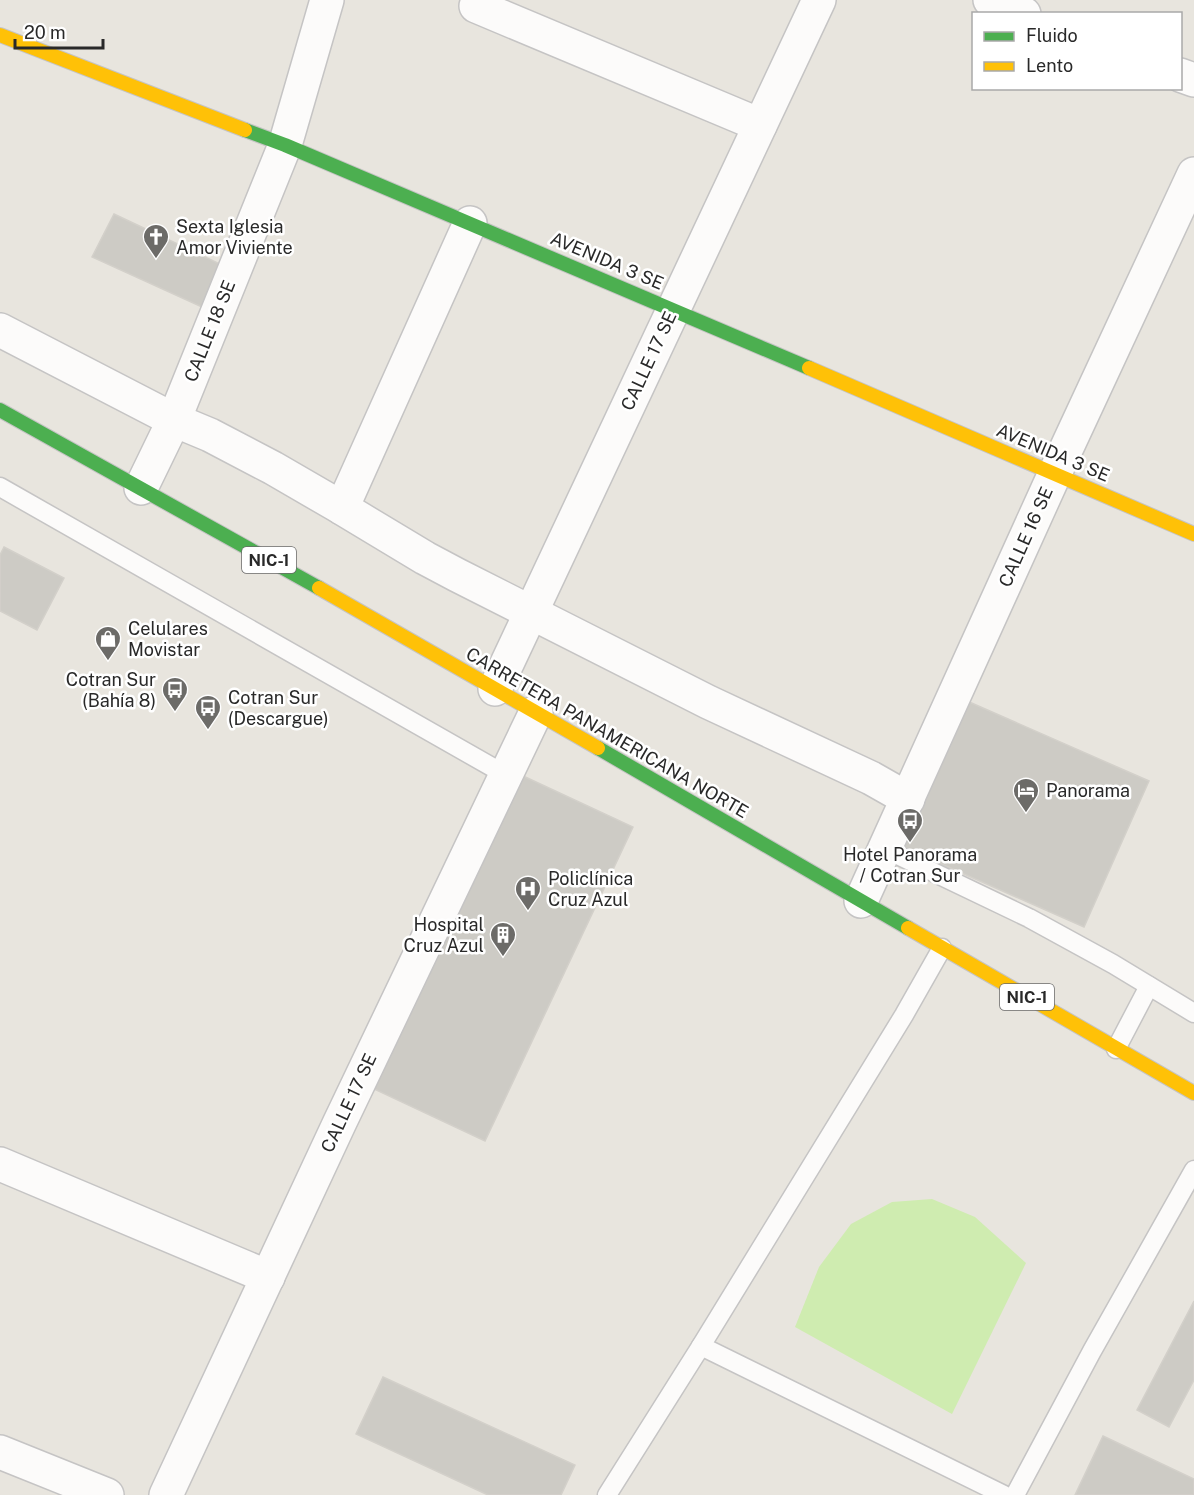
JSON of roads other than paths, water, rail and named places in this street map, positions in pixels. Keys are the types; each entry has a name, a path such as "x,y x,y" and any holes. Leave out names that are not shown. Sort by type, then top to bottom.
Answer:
{"main road":[{"name":"AVENIDA 3 SE","path":"0,35 285,145 674,309 1194,534"},
{"name":"CARRETERA PANAMERICANA NORTE","path":"0,410 536,712 1194,1093"}],"street":[{"name":"CALLE 18 SE","path":"141,489 174,420 285,145 327,0"},
{"name":"CALLE 17 SE","path":"495,689 819,0"},
{"path":"990,0 1019,12"},
{"path":"476,6 760,125"},
{"name":"CALLE 16 SE","path":"861,901 1055,473 1194,174"},
{"path":"342,508 470,223"},
{"path":"0,330 174,420 210,435 273,468 425,558 708,702 871,778 908,798"},
{"name":"CALLE 17 SE","path":"166,1495 339,1124 536,712"},
{"path":"0,1164 268,1277"},
{"path":"0,1452 108,1495"}],"lane":[{"path":"0,487 506,775"},
{"path":"885,849 1029,918 1113,964 1194,1013"},
{"path":"607,1495 904,1015 942,948"},
{"path":"1116,1048 1149,986"},
{"path":"1015,1495 1092,1351 1194,1170"},
{"path":"701,1346 1004,1495"}],"place":[{"name":"Sexta Iglesia Amor Viviente","path":"156,260"},
{"name":"Celulares Movistar","path":"108,662"},
{"name":"Cotran Sur (Bahía 8)","path":"175,713"},
{"name":"Cotran Sur (Descargue)","path":"208,731"},
{"name":"Panorama","path":"1026,814"},
{"name":"Hotel Panorama / Cotran Sur","path":"910,844"},
{"name":"Policlínica Cruz Azul","path":"528,912"},
{"name":"Hospital Cruz Azul","path":"503,958"}]}
